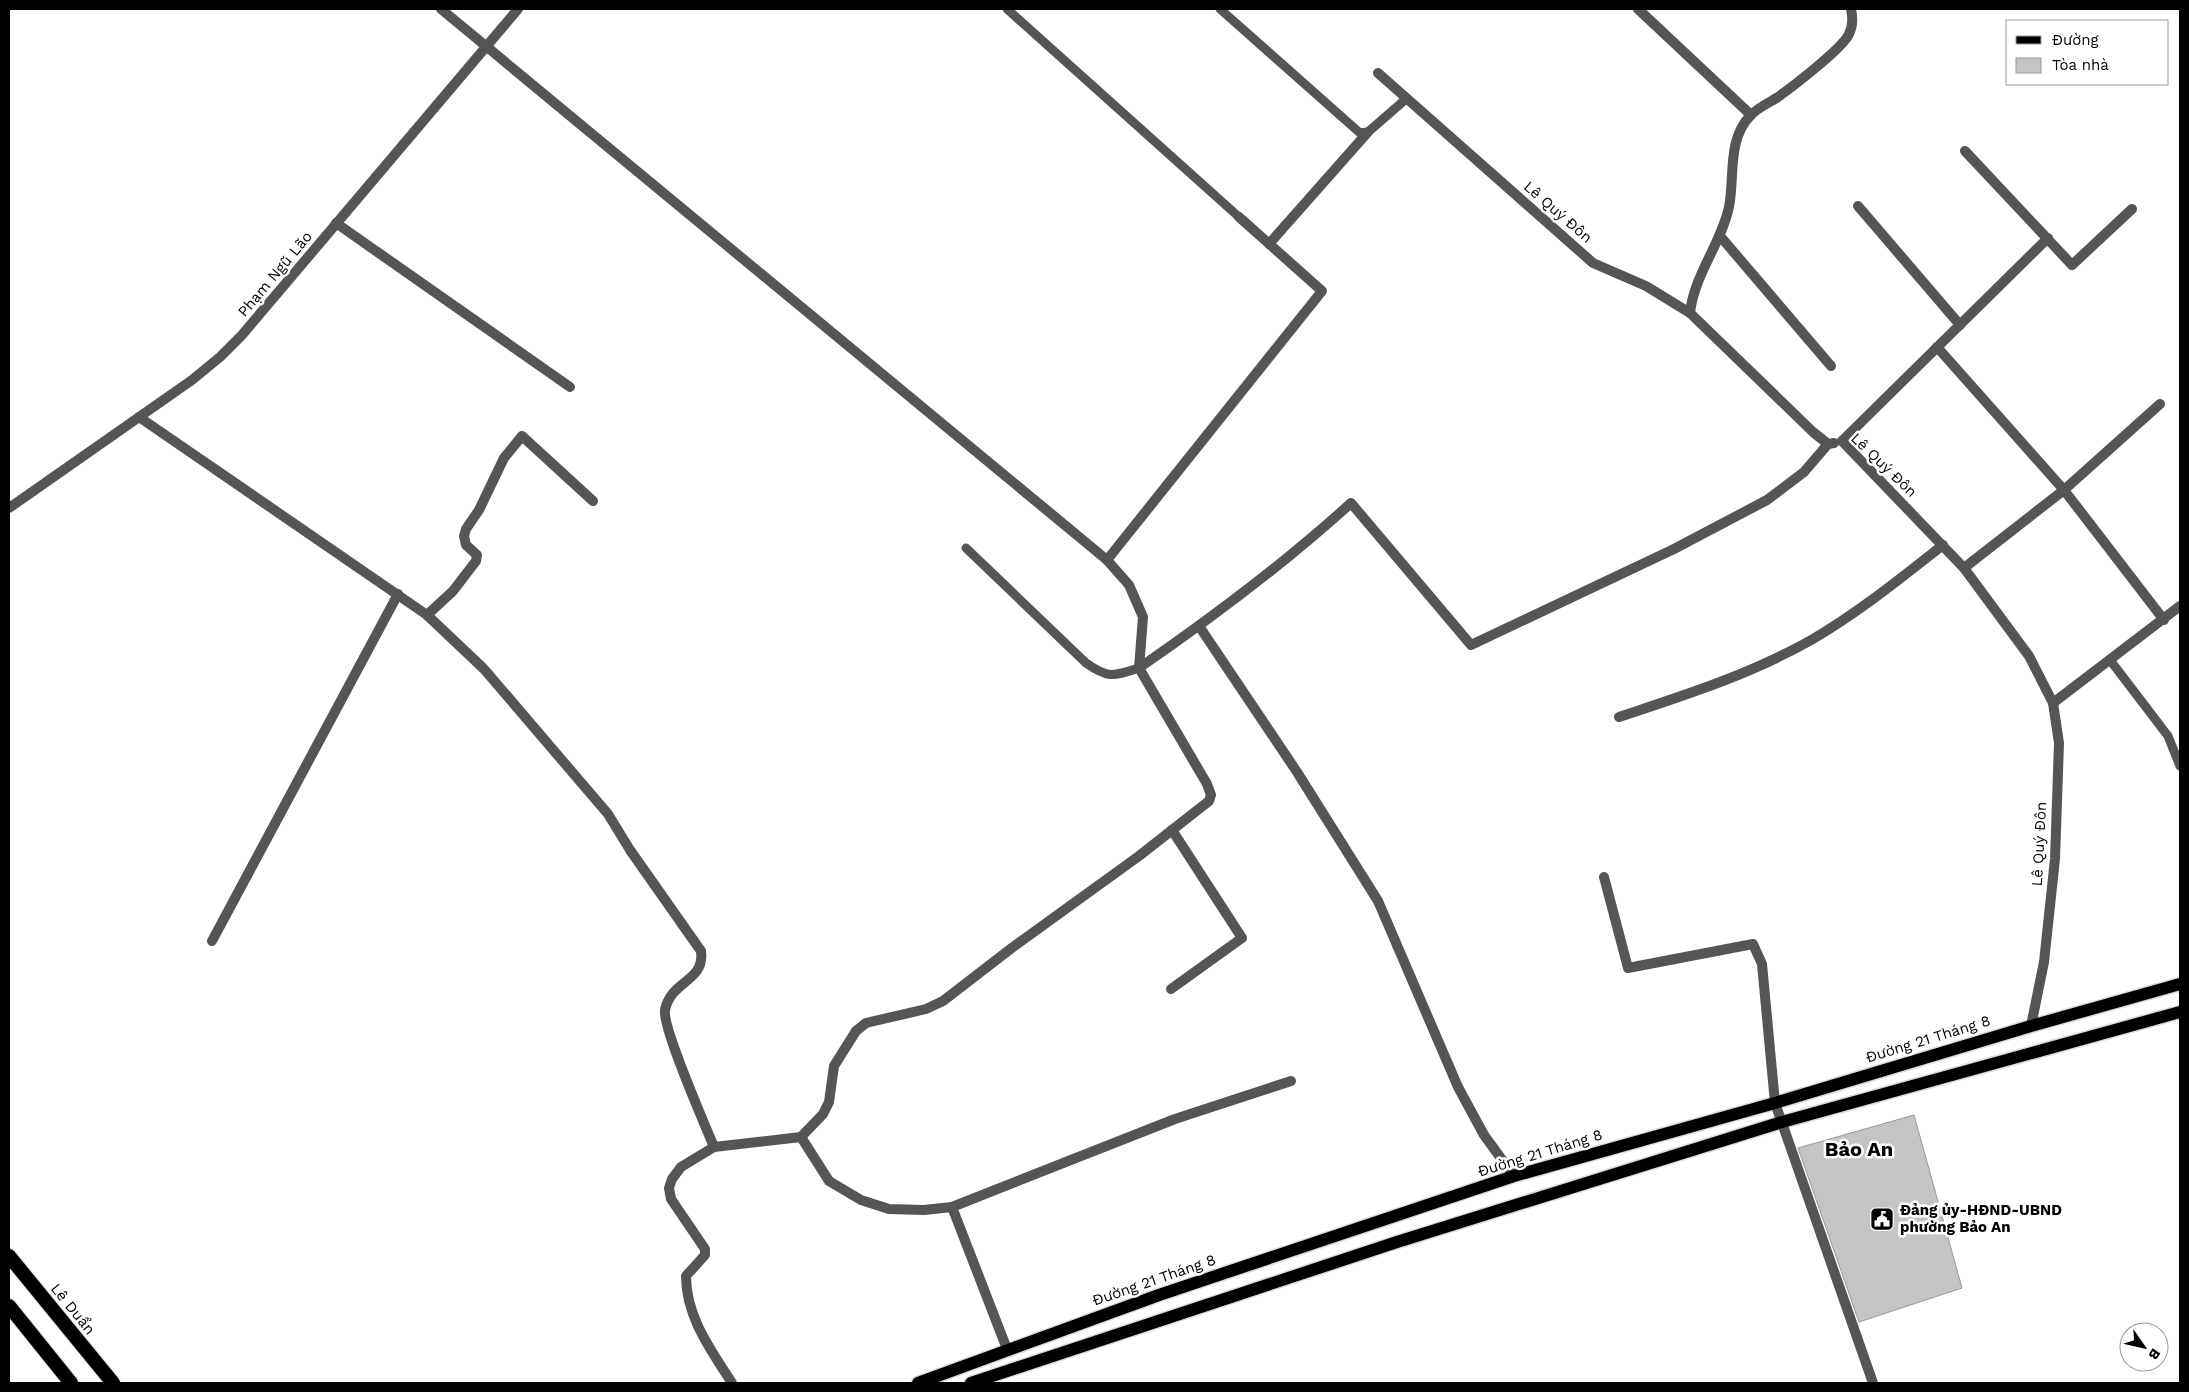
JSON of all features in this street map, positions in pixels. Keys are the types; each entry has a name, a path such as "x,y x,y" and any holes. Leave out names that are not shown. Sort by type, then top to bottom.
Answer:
{"highway":[{"name":"Lê Duẩn","path":"9,1256 112,1383"},
{"path":"9,1306 71,1383"}],"main road":[{"name":"Đường 21 Tháng 8","path":"918,1383 1159,1295 1514,1176 1775,1103 2031,1026 2180,984"},
{"path":"972,1383 1397,1242 1782,1122 2180,1012"}],"street":[{"path":"441,9 1107,560 1129,585 1143,617 1139,668 1207,784 1211,795 1209,801 1172,830 943,1001 926,1009 866,1023 856,1031 834,1066 829,1102 823,1114 800,1137 714,1147 681,1167 672,1179 669,1188 671,1199 705,1249 705,1256 686,1276 686,1285 696,1323 706,1344 732,1383"},
{"name":"Phạm Ngũ Lão","path":"9,508 192,380 231,346 260,316 336,223 518,9"},
{"path":"1638,9 1751,115"},
{"path":"1690,313 1692,296 1720,236 1729,207 1732,157 1740,128 1751,115 1780,96 1849,36 1853,20 1851,9"},
{"name":"Lê Quý Đôn","path":"1378,73 1593,263 1646,286 1690,313 1828,444 1842,441 1964,568 2029,656 2053,703 2059,743 2055,859 2044,962 2031,1026"},
{"path":"1269,244 1368,132"},
{"path":"1965,151 2048,238 2072,266 2132,209"},
{"path":"1858,206 1960,325"},
{"path":"1107,560 1322,291 1239,217"},
{"path":"336,223 570,387"},
{"path":"1720,236 1831,366"},
{"path":"1842,441 2048,238"},
{"path":"1937,347 2064,490 2164,620"},
{"path":"1964,568 2064,490 2160,404"},
{"path":"139,417 427,615 484,669 608,814 630,850 701,951 702,961 698,971 675,990 664,1011 669,1032 714,1147"},
{"path":"427,615 453,591 476,560 477,556 466,545 464,536 466,529 479,510 504,458 522,436 593,501"},
{"path":"1139,668 1198,626 1304,545 1351,503 1472,645 1674,549 1767,500 1804,472 1828,444"},
{"path":"1619,717 1764,664 1814,638 1889,588 1943,545"},
{"path":"212,941 398,594"},
{"path":"2053,703 2180,606"},
{"path":"1198,626 1297,772 1378,901 1458,1087 1484,1135 1514,1176"},
{"path":"1171,990 1242,938 1172,830"},
{"path":"1604,877 1628,968 1753,944 1762,964 1775,1103 1873,1383"},
{"path":"800,1137 829,1181 861,1200 889,1209 924,1210 952,1207 1175,1119 1291,1081"},
{"path":"952,1207 1007,1349"}],"lane":[{"path":"1007,9 1239,217"},
{"path":"1220,9 1360,133 1368,132 1406,99"},
{"path":"966,548 1086,663 1099,672 1114,676 1139,668"},
{"path":"2110,660 2168,736 2180,766"}],"building":[{"name":"Đảng ủy-HĐND-UBND phường Bảo An","path":"1914,1115 1962,1288 1859,1322 1798,1148"}],"place":[{"name":"Đảng ủy-HĐND-UBND phường Bảo An","path":"1882,1219"}],"district":[{"name":"Bảo An","path":"1859,1149"}]}
